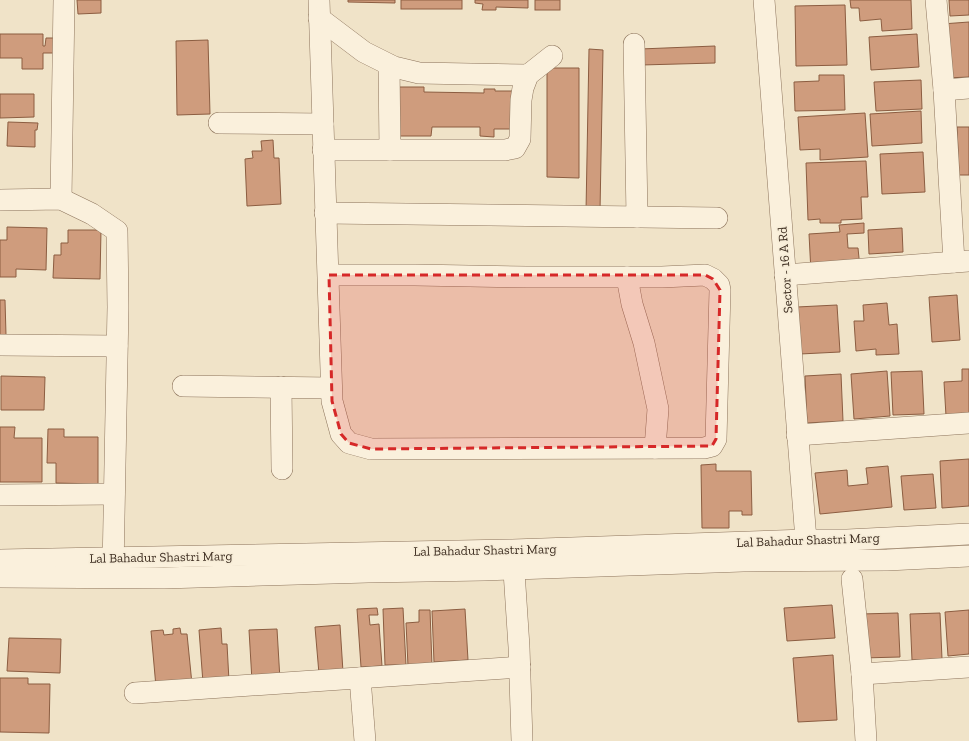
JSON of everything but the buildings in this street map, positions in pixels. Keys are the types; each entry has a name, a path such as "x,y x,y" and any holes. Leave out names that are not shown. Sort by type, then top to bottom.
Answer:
{"street":[{"path":"61,200 64,0"},
{"name":"Sector - 16 A Rd","path":"764,0 806,540 806,561"},
{"path":"785,276 962,262 936,0"},
{"path":"319,9 364,52 389,65 419,73 528,75"},
{"path":"319,9 325,213 329,276 331,388 332,401 341,434 349,443 372,449 704,448 712,446 716,439 720,290 719,285 713,279 705,276 329,276"},
{"path":"634,44 637,217"},
{"path":"323,150 505,150 515,148 520,139 521,100 523,88 528,75 552,56"},
{"path":"389,65 390,150"},
{"path":"944,90 969,88"},
{"path":"218,123 323,124"},
{"path":"0,200 61,200 92,214 117,231 118,307 113,568"},
{"path":"325,213 718,218"},
{"path":"627,277 632,304 644,343 658,409 655,448"},
{"path":"0,344 117,346"},
{"path":"183,386 331,388"},
{"path":"281,387 282,469"},
{"path":"797,435 969,423"},
{"path":"0,495 114,494"},
{"name":"Lal Bahadur Shastri Marg","path":"513,560 806,540 847,540 969,534"},
{"path":"0,577 113,568 164,578 513,560 806,561 887,560 969,556"},
{"name":"Lal Bahadur Shastri Marg","path":"0,560 113,568"},
{"path":"513,560 520,667 522,741"},
{"path":"852,579 862,674 866,741"},
{"path":"135,693 520,667"},
{"path":"862,674 969,667"},
{"path":"360,678 365,741"}],"highlighted area":[{"path":"329,275 705,275 713,279 720,290 716,439 712,446 371,449 349,443 341,434 332,401"}]}
